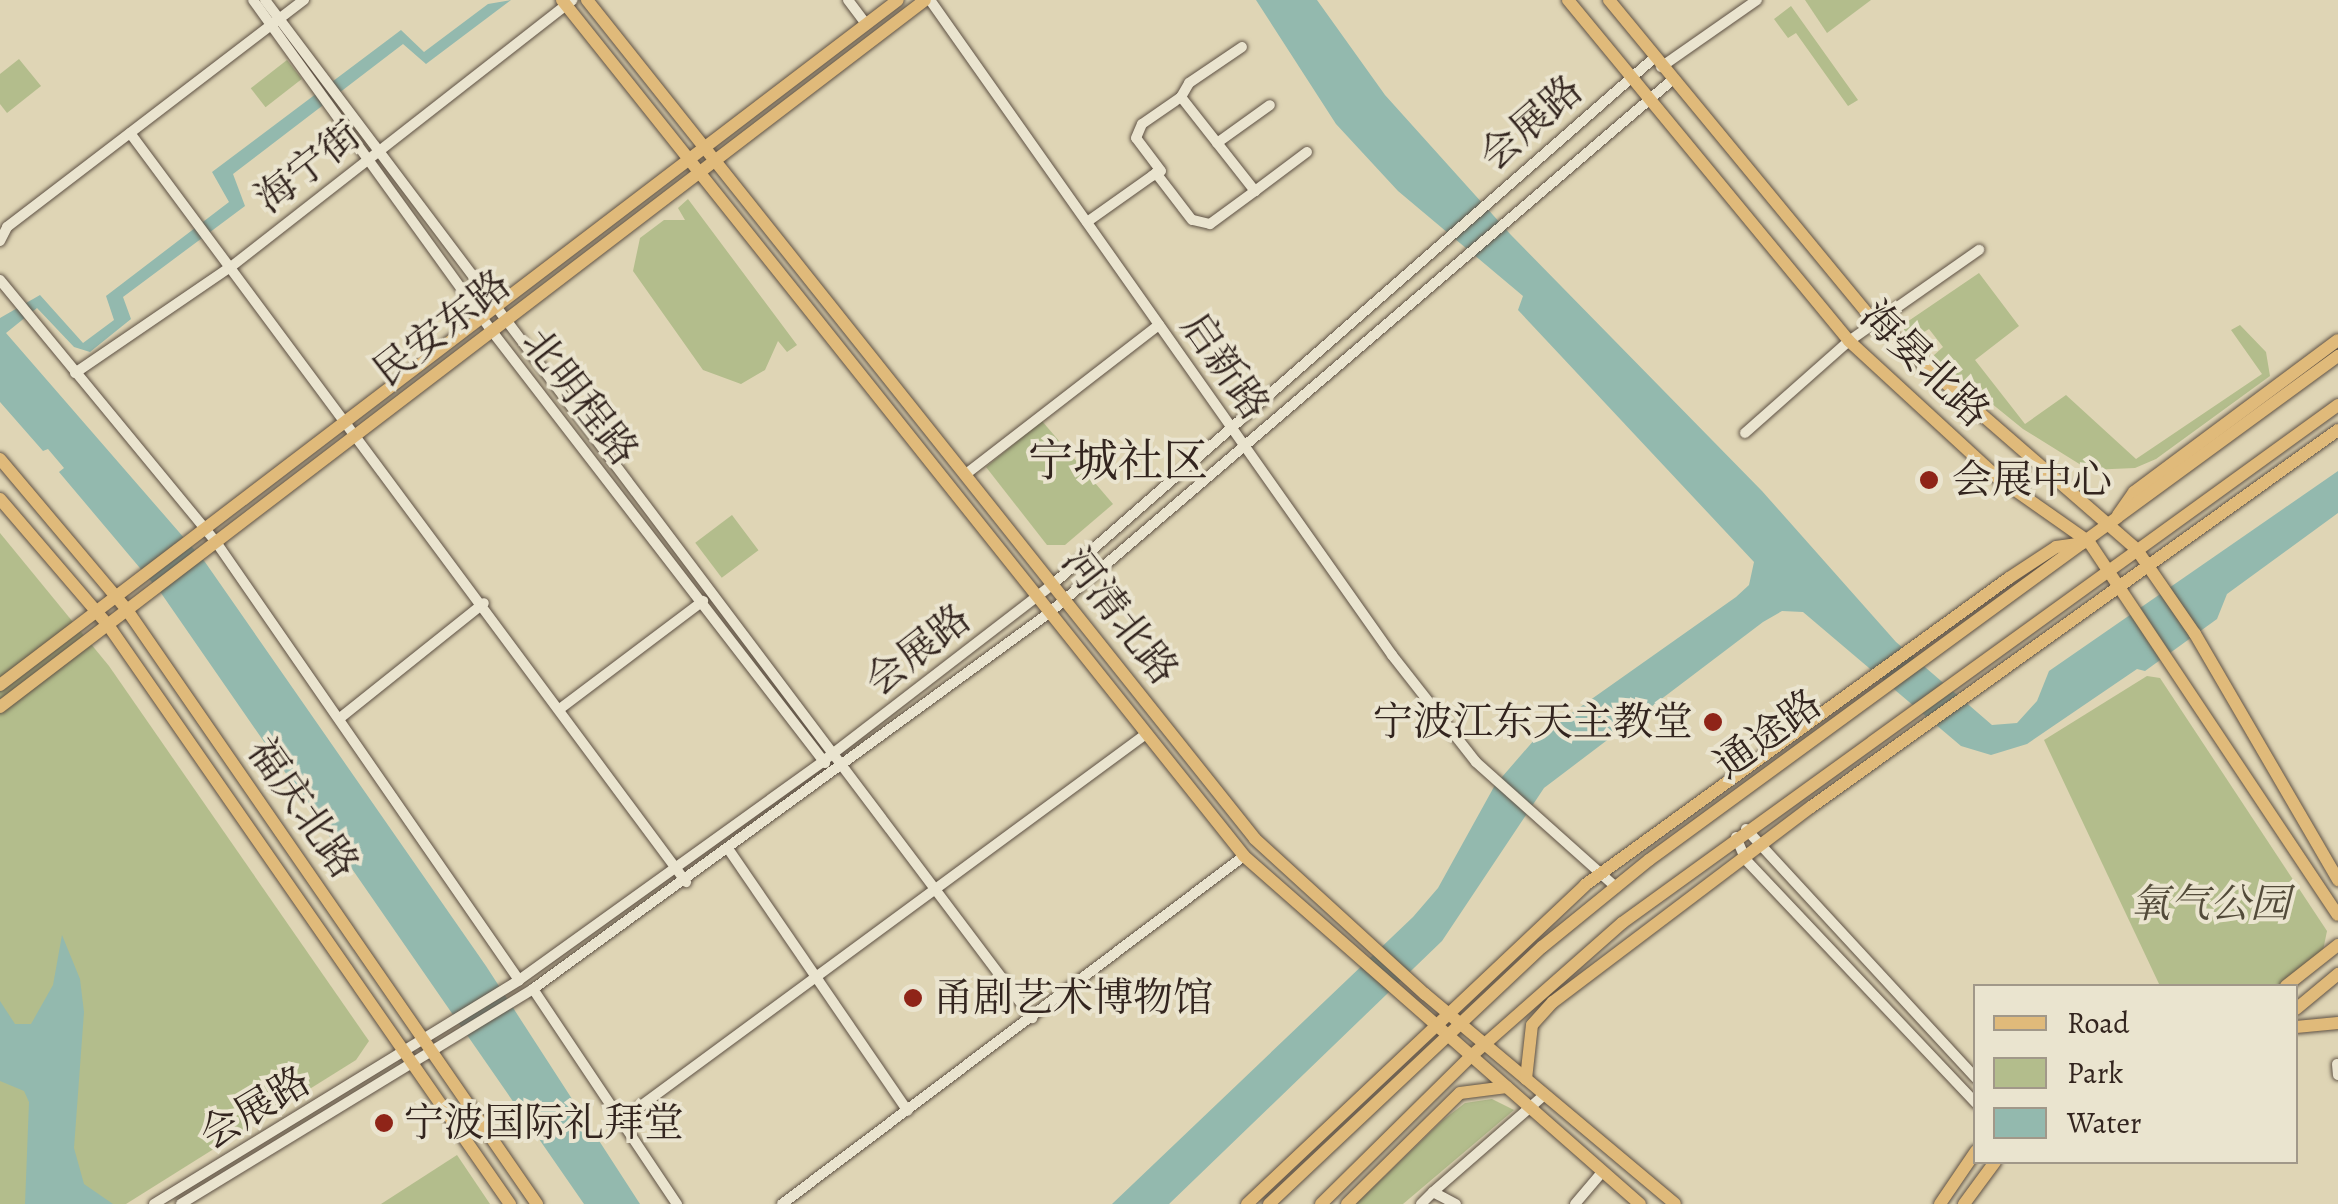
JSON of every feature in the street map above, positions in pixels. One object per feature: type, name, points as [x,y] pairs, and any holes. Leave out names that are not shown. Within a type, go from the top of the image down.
[{"type":"main road","name":"河清北路","points":[[586,0],[716,157],[1256,839],[1425,994],[1675,1204]]},
{"type":"main road","name":"民安东路","points":[[0,686],[898,0]]},
{"type":"main road","name":"民安东路","points":[[0,707],[716,157],[927,0]]},
{"type":"main road","name":"海晏北路","points":[[1568,0],[1849,341],[1998,478],[2089,542],[2132,614],[2167,655],[2338,916]]},
{"type":"main road","name":"海晏北路","points":[[1609,0],[1671,80],[1874,321],[2137,550],[2161,591],[2195,634],[2338,880]]},
{"type":"main road","name":"河清北路","points":[[567,2],[1244,856],[1470,1057]]},
{"type":"main road","points":[[2111,525],[2134,492],[2338,340]]},
{"type":"main road","name":"通途路","points":[[1269,1204],[1460,1023],[1616,887],[2338,356]]},
{"type":"main road","points":[[2108,569],[2338,405]]},
{"type":"main road","points":[[1526,1078],[1532,1025],[1553,1002],[1918,729],[2148,571],[2338,430]]},
{"type":"main road","name":"福庆北路","points":[[0,459],[127,610],[538,1204]]},
{"type":"main road","name":"福庆北路","points":[[0,499],[98,611],[510,1204]]},
{"type":"main road","points":[[1246,1204],[1447,1012],[1602,872],[2056,547],[2089,542]]},
{"type":"main road","name":"通途路","points":[[1321,1204],[1564,970],[1741,833],[2108,569]]},
{"type":"main road","points":[[2289,984],[2338,945]]},
{"type":"main road","points":[[2298,1007],[2338,974]]},
{"type":"main road","points":[[2298,1028],[2338,1023]]},
{"type":"main road","points":[[1470,1057],[1640,1204]]},
{"type":"main road","points":[[1347,1204],[1460,1092],[1508,1088]]},
{"type":"main road","points":[[1940,1204],[1973,1155]]},
{"type":"main road","points":[[1964,1204],[1994,1164]]},
{"type":"street","name":"北明程路","points":[[253,0],[375,153],[497,326],[822,762]]},
{"type":"street","name":"北明程路","points":[[265,0],[275,23]]},
{"type":"street","points":[[0,241],[7,227],[304,0]]},
{"type":"street","points":[[848,0],[866,24]]},
{"type":"street","name":"启新路","points":[[927,0],[1476,762],[1616,887]]},
{"type":"street","name":"会展路","points":[[181,1204],[409,1058],[424,1040],[519,980],[678,869],[822,762],[1053,584],[1629,78],[1757,0]]},
{"type":"street","name":"海宁街","points":[[75,374],[232,266],[567,2]]},
{"type":"street","points":[[1087,222],[1161,170],[1136,138],[1142,124],[1181,97],[1188,83],[1242,47]]},
{"type":"street","name":"会展路","points":[[154,1204],[409,1058],[432,1053],[533,989],[686,882],[1065,599],[1242,442],[1671,80]]},
{"type":"street","points":[[1181,97],[1254,191]]},
{"type":"street","points":[[1217,143],[1270,105]]},
{"type":"street","points":[[130,133],[562,708],[686,882]]},
{"type":"street","points":[[1156,174],[1192,220],[1210,224],[1307,152]]},
{"type":"street","points":[[1744,433],[1874,321],[1979,250]]},
{"type":"street","points":[[0,280],[206,528],[519,980]]},
{"type":"street","points":[[966,474],[1159,324]]},
{"type":"street","name":"北明程路","points":[[497,326],[835,752],[839,768],[937,888],[1032,1018]]},
{"type":"street","points":[[562,708],[712,594]]},
{"type":"street","points":[[340,718],[484,604]]},
{"type":"street","points":[[623,1119],[1146,734]]},
{"type":"street","points":[[822,762],[839,768]]},
{"type":"street","points":[[1741,833],[1765,842],[1973,1075]]},
{"type":"street","points":[[1741,833],[1746,860],[1973,1099]]},
{"type":"street","points":[[729,850],[908,1110]]},
{"type":"street","points":[[782,1204],[1244,856]]},
{"type":"street","points":[[533,989],[677,1204]]},
{"type":"street","points":[[2337,1064],[2338,1075]]},
{"type":"street","points":[[1421,1204],[1544,1094]]},
{"type":"street","points":[[1575,1204],[1603,1171]]},
{"type":"street","points":[[1433,1192],[1456,1204]]},
{"type":"green space","points":[[1805,0],[1871,0],[1827,33]]},
{"type":"green space","points":[[1791,6],[1858,100],[1848,106],[1796,33],[1788,38],[1774,19]]},
{"type":"green space","points":[[19,59],[41,86],[7,113],[0,104],[0,74]]},
{"type":"green space","points":[[287,60],[302,79],[266,107],[251,88]]},
{"type":"green space","points":[[688,199],[797,345],[787,352],[778,341],[765,370],[741,384],[703,370],[633,271],[640,238],[664,220],[685,220],[678,208]]},
{"type":"green space","points":[[1979,273],[2019,326],[1975,360],[2025,424],[2066,395],[2136,459],[2262,374],[2231,330],[2240,325],[2266,352],[2270,376],[2156,459],[2135,468],[2089,470],[2023,429],[1933,356],[1943,347],[1929,329],[1914,338],[1904,331],[1904,324]]},
{"type":"green space","points":[[1042,421],[1113,504],[1065,545],[1047,545],[986,467]]},
{"type":"green space","points":[[732,515],[758,550],[722,578],[695,543]]},
{"type":"green space","points":[[0,533],[109,666],[369,1041],[356,1060],[126,1204],[0,1204]]},
{"type":"green space","name":"氧气公园","points":[[2147,676],[2160,678],[2327,931],[2320,965],[2307,976],[2282,984],[2159,984],[2044,740]]},
{"type":"green space","points":[[1492,1099],[1514,1110],[1403,1204],[1356,1204],[1465,1103]]},
{"type":"green space","points":[[457,1155],[490,1204],[381,1204]]},
{"type":"water","points":[[511,0],[426,64],[403,44],[233,174],[245,206],[123,297],[131,319],[90,352],[74,347],[37,308],[6,333],[205,562],[486,966],[640,1204],[584,1204],[161,593],[59,472],[64,468],[48,449],[43,451],[0,402],[0,318],[40,295],[83,343],[114,320],[106,296],[229,202],[212,172],[401,30],[424,52],[488,4]]},
{"type":"water","points":[[1256,0],[1317,0],[1385,95],[1511,235],[1762,491],[1896,642],[1992,725],[2017,723],[2037,701],[2049,671],[2338,471],[2338,513],[2227,594],[2217,619],[2145,671],[2137,669],[2027,744],[1991,755],[1961,746],[1803,612],[1782,611],[1544,788],[1442,941],[1169,1204],[1112,1204],[1413,917],[1438,888],[1495,785],[1535,739],[1736,597],[1749,585],[1754,562],[1518,310],[1523,296],[1398,191],[1336,124]]},
{"type":"water","points":[[62,935],[80,979],[84,1012],[74,1148],[84,1184],[113,1204],[25,1204],[29,1102],[24,1091],[0,1081],[0,1001],[15,1024],[31,1024],[53,985]]},
{"type":"place","name":"会展中心","points":[[1929,480]]},
{"type":"place","name":"宁波江东天主教堂","points":[[1713,722]]},
{"type":"place","name":"甬剧艺术博物馆","points":[[913,998]]},
{"type":"place","name":"宁波国际礼拜堂","points":[[384,1123]]},
{"type":"district","name":"宁城社区","points":[[1118,462]]}]
